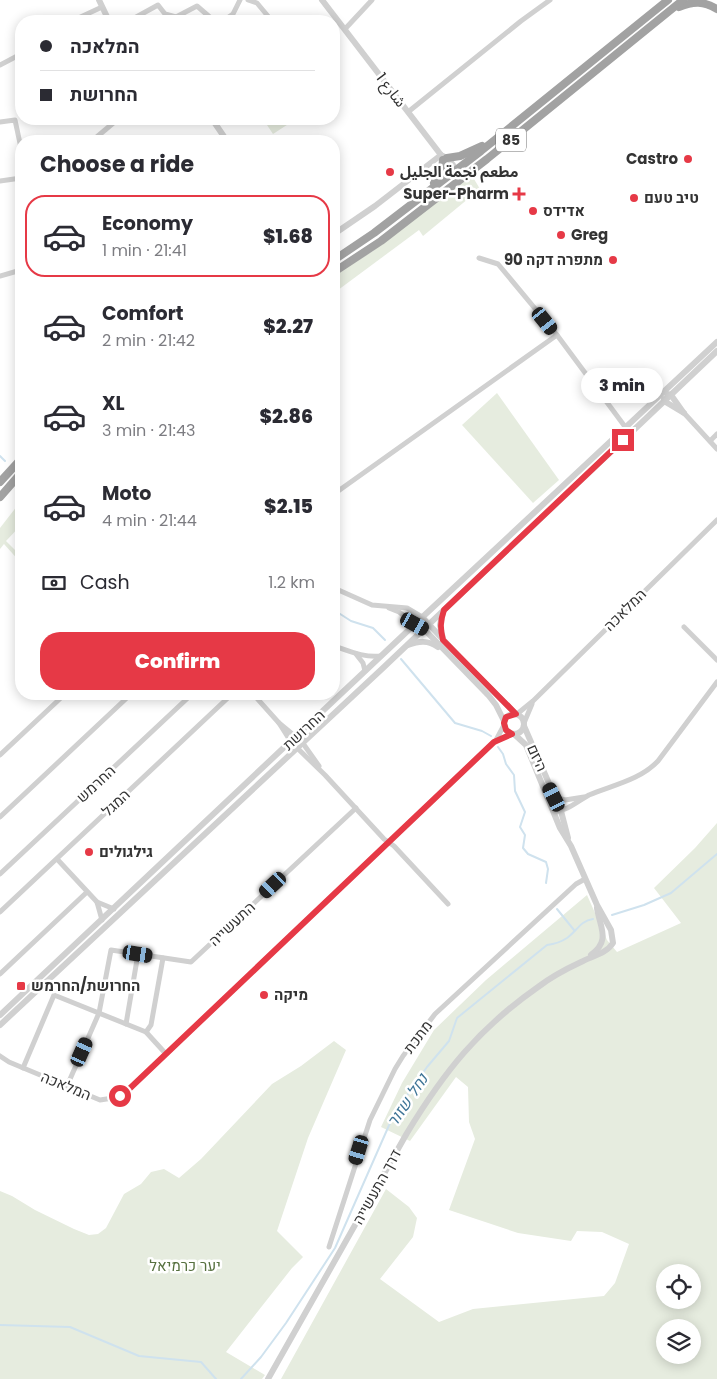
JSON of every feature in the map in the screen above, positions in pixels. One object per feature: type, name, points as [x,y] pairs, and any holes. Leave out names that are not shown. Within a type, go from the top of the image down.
[{"type":"highway","name":"85","points":[[340,256],[374,233],[495,140],[668,0]]},
{"type":"highway","name":"85","points":[[340,268],[380,241],[460,180],[684,0]]},
{"type":"highway","points":[[673,9],[696,2],[709,4],[717,9]]},
{"type":"highway","points":[[429,190],[439,176],[444,158],[467,153],[495,140]]},
{"type":"highway","points":[[0,482],[15,466]]},
{"type":"highway","points":[[0,497],[15,480]]},
{"type":"street","points":[[99,0],[106,15]]},
{"type":"street","points":[[231,15],[240,0]]},
{"type":"street","points":[[248,0],[258,4],[267,15]]},
{"type":"street","name":"شارع 1","points":[[322,0],[334,15]]},
{"type":"street","points":[[344,28],[372,0]]},
{"type":"street","points":[[408,112],[550,0]]},
{"type":"street","points":[[140,15],[158,5],[166,14],[171,15]]},
{"type":"street","points":[[178,15],[197,6],[207,15]]},
{"type":"street","points":[[85,15],[102,7]]},
{"type":"street","name":"شارع 1","points":[[340,23],[460,180]]},
{"type":"street","points":[[0,65],[15,57]]},
{"type":"street","points":[[0,122],[14,120],[15,124]]},
{"type":"street","points":[[99,135],[111,125]]},
{"type":"street","points":[[340,230],[444,158]]},
{"type":"street","points":[[0,181],[15,179]]},
{"type":"street","points":[[479,258],[498,264],[557,335],[626,428]]},
{"type":"street","points":[[0,276],[15,272]]},
{"type":"street","points":[[340,490],[557,335]]},
{"type":"street","name":"החרושת","points":[[340,695],[717,342]]},
{"type":"street","name":"החרושת","points":[[0,1025],[427,626],[717,351]]},
{"type":"street","points":[[684,413],[664,401],[664,392],[671,395],[684,413],[717,448]]},
{"type":"street","points":[[710,441],[717,434]]},
{"type":"street","name":"המלאכה","points":[[0,1056],[9,1062],[100,1100],[114,1098],[126,1092],[494,742],[509,715],[516,714],[533,701],[717,520]]},
{"type":"street","points":[[340,591],[372,605],[407,608],[422,617],[444,650]]},
{"type":"street","points":[[386,607],[399,612],[415,624],[427,626],[443,640],[496,705],[506,730],[513,734]]},
{"type":"street","points":[[443,640],[440,625],[444,610]]},
{"type":"street","points":[[684,627],[717,660]]},
{"type":"street","points":[[404,647],[423,641],[435,644],[463,666],[516,714],[522,717],[524,725]]},
{"type":"street","points":[[340,648],[356,654],[372,657],[381,656]]},
{"type":"street","points":[[356,654],[363,663],[365,671]]},
{"type":"street","points":[[558,811],[650,770],[717,682]]},
{"type":"street","points":[[0,755],[59,700]]},
{"type":"street","points":[[0,817],[125,700]]},
{"type":"street","name":"החרמש","points":[[0,874],[186,700]]},
{"type":"street","name":"המגל","points":[[0,912],[226,700]]},
{"type":"street","points":[[258,700],[279,723],[302,742],[326,775]]},
{"type":"street","name":"החרושת","points":[[0,1015],[335,700]]},
{"type":"street","name":"המלאכה","points":[[494,742],[520,732],[533,701]]},
{"type":"street","points":[[279,723],[296,748],[326,775],[448,904]]},
{"type":"street","name":"היזם","points":[[524,725],[585,879]]},
{"type":"street","name":"היזם","points":[[513,734],[526,745],[558,811]]},
{"type":"street","points":[[554,797],[564,800],[589,796]]},
{"type":"street","name":"התעשייה","points":[[99,1013],[111,950],[190,962],[356,808]]},
{"type":"street","points":[[57,859],[96,902],[102,920]]},
{"type":"street","name":"דרך התעשייה","points":[[268,1379],[407,1133],[431,1094],[461,1054],[499,1017],[539,986],[582,961],[598,949],[602,942],[603,931],[596,905],[585,879]]},
{"type":"street","name":"מתכת","points":[[329,1247],[370,1120],[403,1056],[435,1014],[576,884],[585,879]]},
{"type":"street","points":[[0,974],[87,892]]},
{"type":"street","points":[[96,902],[114,909]]},
{"type":"street","name":"דרך התעשייה","points":[[582,961],[606,951],[613,943],[611,930],[596,905]]},
{"type":"street","points":[[126,1024],[138,954]]},
{"type":"street","points":[[146,1032],[151,1025],[163,958]]},
{"type":"street","points":[[23,1068],[54,995],[146,1032],[166,1054]]},
{"type":"street","points":[[67,1086],[99,1013]]},
{"type":"street","name":"המלאכה","points":[[0,1060],[9,1062]]},
{"type":"green space","points":[[267,125],[287,125],[273,134]]},
{"type":"green space","points":[[471,174],[480,189],[423,236],[419,230],[340,289],[340,271],[373,251]]},
{"type":"green space","points":[[497,393],[559,480],[533,503],[462,425]]},
{"type":"green space","points":[[15,509],[15,531],[6,541],[15,550],[15,556],[4,544],[0,549],[0,528]]},
{"type":"green space","points":[[717,823],[717,1379],[281,1379],[386,1189],[409,1207],[417,1218],[413,1237],[380,1279],[439,1322],[473,1309],[604,1296],[615,1283],[629,1244],[602,1232],[577,1231],[571,1241],[518,1233],[449,1210],[475,1139],[469,1122],[468,1087],[456,1077],[410,1141],[381,1127],[402,1083],[434,1030],[486,980],[587,895],[607,940],[617,952],[681,923],[654,888],[695,848]]},
{"type":"green space","name":"יער כרמיאל","points":[[334,1041],[346,1050],[308,1138],[277,1231],[303,1257],[292,1268],[226,1352],[265,1375],[262,1379],[0,1379],[0,1191],[74,1229],[89,1235],[98,1234],[106,1228],[124,1194],[141,1184],[151,1172],[164,1169],[179,1178],[201,1159],[272,1084],[301,1066]]},
{"type":"waterway","points":[[0,456],[5,461]]},
{"type":"waterway","points":[[340,614],[351,621],[373,628],[385,640]]},
{"type":"waterway","points":[[401,659],[455,723],[482,731],[491,736]]},
{"type":"waterway","points":[[498,747],[514,775],[515,791],[525,812],[520,827],[525,835],[523,848],[528,854],[546,862],[548,869],[546,883]]},
{"type":"waterway","name":"נחל שזור","points":[[612,915],[644,905],[671,893],[717,854]]},
{"type":"waterway","points":[[557,909],[574,930]]},
{"type":"waterway","name":"נחל שזור","points":[[241,1379],[261,1357],[286,1323],[335,1248],[394,1114],[427,1067],[449,1041],[457,1018],[547,945],[558,943],[582,924],[593,919]]},
{"type":"waterway","points":[[0,1325],[70,1327],[139,1356],[201,1362],[216,1379]]},
{"type":"place","name":"Castro","points":[[688,159]]},
{"type":"place","name":"مطعم نجمة الجليل","points":[[390,172]]},
{"type":"place","name":"Super-Pharm","points":[[519,194]]},
{"type":"place","name":"טיב טעם","points":[[634,198]]},
{"type":"place","name":"אדידס","points":[[533,211]]},
{"type":"place","name":"Greg","points":[[561,235]]},
{"type":"place","name":"מתפרה דקה 90","points":[[613,260]]},
{"type":"place","name":"גילגולים","points":[[89,852]]},
{"type":"place","name":"החרושת/החרמש","points":[[21,986]]},
{"type":"place","name":"מיקה","points":[[264,995]]},
{"type":"route","points":[[120,1096],[494,742],[512,734],[506,730],[504,723],[506,717],[516,714],[443,640],[440,625],[441,617],[444,610],[623,440]]}]
